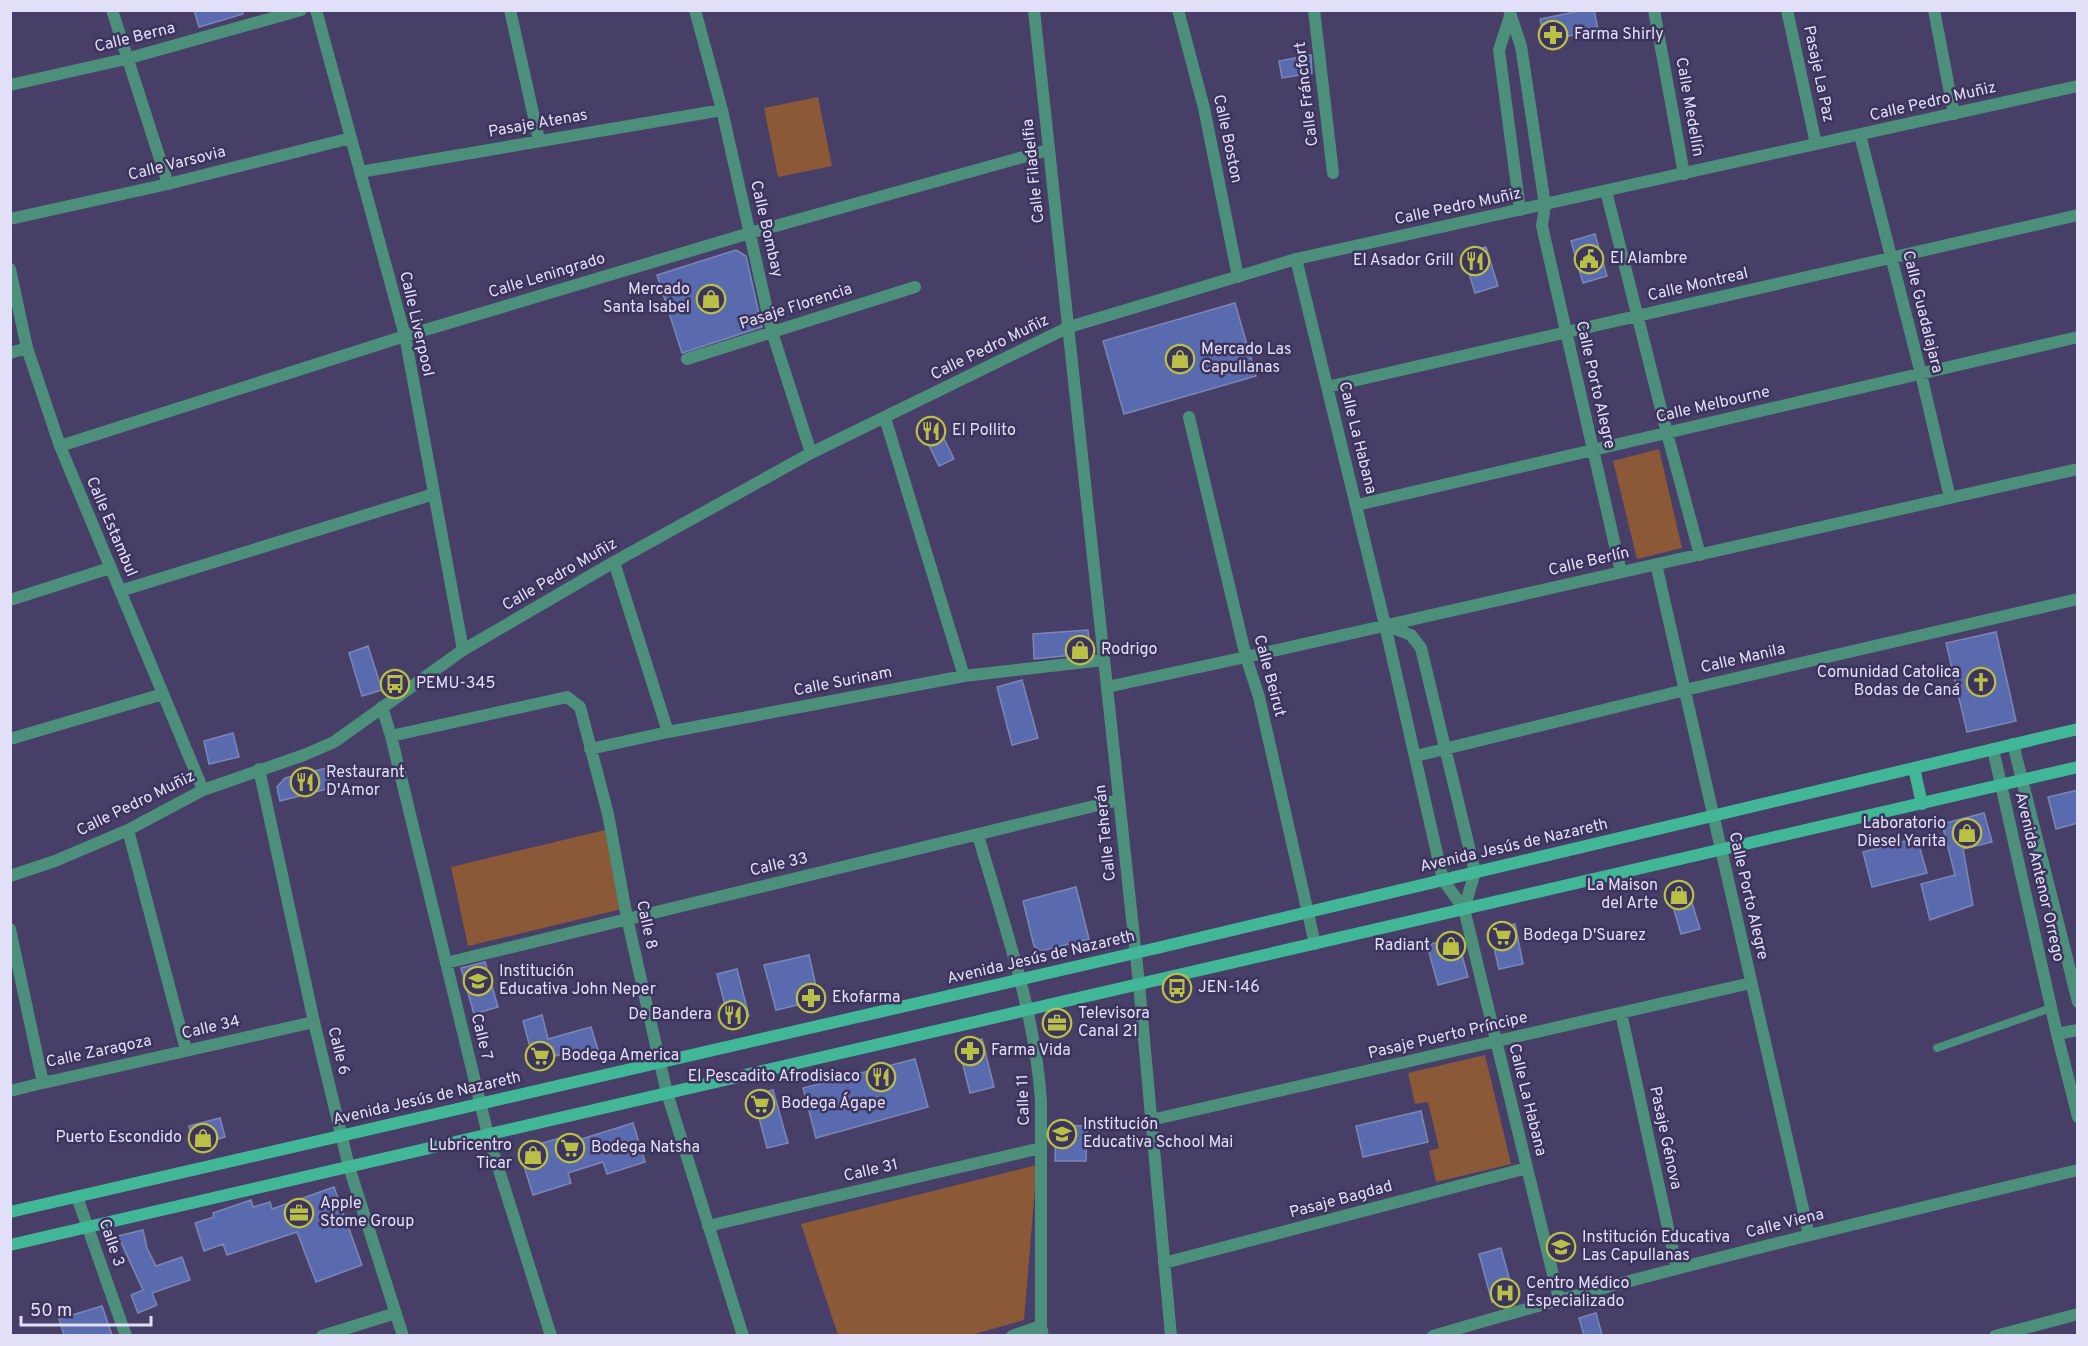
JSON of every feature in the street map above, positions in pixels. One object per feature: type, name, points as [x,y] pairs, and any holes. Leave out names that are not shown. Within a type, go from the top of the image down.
[{"type":"main road","name":"Avenida Jesús de Nazareth","points":[[10,1212],[1136,953],[2078,729]]},
{"type":"main road","points":[[10,1245],[2078,767]]},
{"type":"main road","points":[[1914,768],[1922,804]]},
{"type":"street","points":[[112,10],[168,184]]},
{"type":"street","name":"Calle Berna","points":[[10,85],[126,59],[301,10]]},
{"type":"street","name":"Calle Liverpool","points":[[316,10],[405,336],[463,650]]},
{"type":"street","points":[[510,10],[539,140]]},
{"type":"street","name":"Calle Bombay","points":[[695,10],[722,110],[771,332],[811,453]]},
{"type":"street","name":"Calle Filadelfia","points":[[1034,10],[1069,327]]},
{"type":"street","name":"Calle Boston","points":[[1178,10],[1204,108],[1238,277]]},
{"type":"street","name":"Calle Fráncfort","points":[[1314,10],[1333,173]]},
{"type":"street","name":"Calle Medellín","points":[[1654,10],[1684,174]]},
{"type":"street","name":"Pasaje La Paz","points":[[1787,10],[1816,144]]},
{"type":"street","points":[[1934,10],[1954,114]]},
{"type":"street","points":[[1509,13],[1499,50],[1520,210]]},
{"type":"street","name":"Calle Porto Alegre","points":[[1509,13],[1521,46],[1545,205],[1542,226],[1621,572]]},
{"type":"street","name":"Calle Pedro Muñiz","points":[[10,876],[55,861],[128,830],[203,790],[304,755],[334,742],[463,650],[614,562],[811,453],[1069,327],[1296,259],[2078,86]]},
{"type":"street","name":"Pasaje Atenas","points":[[360,172],[722,110]]},
{"type":"street","name":"Calle Guadalajara","points":[[1860,135],[1950,498]]},
{"type":"street","name":"Calle Varsovia","points":[[10,219],[168,184],[351,138]]},
{"type":"street","name":"Calle Leningrado","points":[[60,446],[405,336],[750,233],[1048,150]]},
{"type":"street","points":[[1606,191],[1700,555]]},
{"type":"street","name":"Calle Montreal","points":[[1327,387],[1567,334],[2078,215]]},
{"type":"street","name":"Calle La Habana","points":[[1296,259],[1386,625],[1443,880],[1464,909],[1559,1299]]},
{"type":"street","name":"Calle Estambul","points":[[10,269],[27,348],[60,446],[203,790]]},
{"type":"street","name":"Pasaje Florencia","points":[[687,359],[915,287]]},
{"type":"street","name":"Calle Teherán","points":[[1069,327],[1136,953],[1171,1335]]},
{"type":"street","name":"Calle Melbourne","points":[[1357,505],[2078,337]]},
{"type":"street","points":[[10,353],[27,348]]},
{"type":"street","name":"Calle Beirut","points":[[1189,417],[1246,657],[1259,697],[1315,944]]},
{"type":"street","points":[[885,418],[964,676]]},
{"type":"street","name":"Calle Berlín","points":[[1107,687],[2078,469]]},
{"type":"street","points":[[120,591],[434,494]]},
{"type":"street","points":[[614,562],[668,732]]},
{"type":"street","name":"Calle Porto Alegre","points":[[1656,564],[1809,1235]]},
{"type":"street","points":[[10,600],[110,568]]},
{"type":"street","name":"Calle Manila","points":[[1416,756],[1684,690],[2078,599]]},
{"type":"street","points":[[1386,625],[1411,635],[1420,648],[1475,872],[1464,909]]},
{"type":"street","name":"Calle Surinam","points":[[590,749],[964,676],[1104,660]]},
{"type":"street","points":[[10,739],[163,694]]},
{"type":"street","name":"Calle 8","points":[[391,736],[567,697],[580,707],[608,814],[627,918],[667,1093],[743,1335]]},
{"type":"street","name":"Calle 7","points":[[382,707],[488,1135],[551,1335]]},
{"type":"street","name":"Avenida Antenor Orrego","points":[[2013,744],[2078,1002]]},
{"type":"street","name":"Avenida Antenor Orrego","points":[[1993,749],[2078,1117]]},
{"type":"street","name":"Calle 6","points":[[259,769],[314,1022],[349,1167],[403,1335]]},
{"type":"street","name":"Calle 33","points":[[446,963],[1119,800]]},
{"type":"street","points":[[128,830],[186,1050]]},
{"type":"street","name":"Calle 11","points":[[978,835],[1020,980],[1039,1064],[1042,1331]]},
{"type":"street","name":"Calle Zaragoza","points":[[10,928],[43,1083],[314,1022]]},
{"type":"street","name":"Pasaje Puerto Príncipe","points":[[1151,1120],[1751,983]]},
{"type":"street","name":"Pasaje Génova","points":[[1621,1013],[1677,1269]]},
{"type":"street","name":"Calle 34","points":[[10,1091],[314,1022]]},
{"type":"street","points":[[2057,1034],[2078,1030]]},
{"type":"street","name":"Calle 31","points":[[708,1226],[1041,1148]]},
{"type":"street","name":"Pasaje Bagdad","points":[[1164,1263],[1527,1168]]},
{"type":"street","name":"Calle Viena","points":[[1433,1335],[1559,1299],[1809,1235],[2078,1170]]},
{"type":"street","name":"Calle 3","points":[[77,1197],[126,1335]]},
{"type":"street","points":[[322,1335],[396,1313]]},
{"type":"street","points":[[1995,1335],[2078,1314]]},
{"type":"street","points":[[1012,1335],[1042,1331]]},
{"type":"lane","points":[[1937,1048],[2051,1008]]},
{"type":"shaded area","points":[[818,97],[832,166],[778,177],[764,108]]},
{"type":"shaded area","points":[[1659,449],[1682,548],[1637,559],[1613,461]]},
{"type":"shaded area","points":[[605,830],[626,908],[468,946],[451,867]]},
{"type":"shaded area","points":[[1485,1055],[1511,1164],[1436,1182],[1429,1151],[1439,1148],[1428,1102],[1415,1104],[1408,1073]]},
{"type":"shaded area","points":[[1037,1165],[1024,1320],[971,1335],[838,1335],[801,1224]]},
{"type":"building","points":[[194,10],[242,10],[243,14],[199,27]]},
{"type":"building","points":[[1594,10],[1598,30],[1545,41],[1540,19]]},
{"type":"building","points":[[1311,55],[1312,73],[1282,78],[1279,61]]},
{"type":"building","name":"El Alambre","points":[[1595,234],[1607,276],[1583,283],[1571,241]]},
{"type":"building","points":[[1486,247],[1498,286],[1475,293],[1463,254]]},
{"type":"building","name":"Mercado Santa Isabel","points":[[736,250],[746,256],[762,327],[682,353],[657,275]]},
{"type":"building","name":"Mercado Las Capullanas","points":[[1235,303],[1256,376],[1124,414],[1103,341]]},
{"type":"building","points":[[934,418],[954,459],[939,466],[919,425]]},
{"type":"building","points":[[1088,630],[1090,649],[1084,654],[1034,659],[1033,634]]},
{"type":"building","name":"Comunidad Catolica Bodas de Caná","points":[[1996,632],[2016,721],[1967,732],[1946,643]]},
{"type":"building","points":[[368,646],[382,690],[362,696],[349,653]]},
{"type":"building","points":[[1022,680],[1038,738],[1012,745],[997,687]]},
{"type":"building","points":[[233,733],[239,757],[209,764],[204,741]]},
{"type":"building","name":"Restaurant D'Amor","points":[[327,768],[331,788],[280,801],[277,787],[285,778]]},
{"type":"building","points":[[2078,790],[2078,823],[2056,829],[2048,797]]},
{"type":"building","points":[[1984,813],[1992,842],[1963,849],[1973,905],[1930,920],[1921,884],[1955,875],[1942,824]]},
{"type":"building","points":[[1917,838],[1927,873],[1872,887],[1863,852]]},
{"type":"building","points":[[1686,883],[1700,929],[1681,934],[1668,889]]},
{"type":"building","points":[[1076,887],[1089,939],[1041,951],[1034,946],[1023,901]]},
{"type":"building","points":[[1515,924],[1523,964],[1499,969],[1490,930]]},
{"type":"building","points":[[1457,937],[1468,977],[1438,985],[1427,945]]},
{"type":"building","points":[[809,955],[819,1000],[776,1010],[764,965]]},
{"type":"building","name":"Institución Educativa John Neper","points":[[485,962],[498,1007],[474,1014],[461,968]]},
{"type":"building","points":[[737,969],[749,1016],[729,1021],[717,974]]},
{"type":"building","points":[[542,1015],[548,1039],[591,1027],[598,1050],[574,1056],[573,1051],[534,1062],[523,1021]]},
{"type":"building","points":[[982,1039],[994,1087],[970,1093],[958,1045]]},
{"type":"building","points":[[915,1059],[928,1107],[816,1138],[803,1088]]},
{"type":"building","points":[[773,1090],[788,1143],[767,1148],[753,1095]]},
{"type":"building","points":[[1421,1111],[1428,1142],[1363,1157],[1356,1126]]},
{"type":"building","points":[[220,1118],[225,1137],[194,1146],[189,1126]]},
{"type":"building","points":[[633,1123],[645,1162],[607,1174],[603,1162],[568,1173],[571,1183],[533,1195],[519,1150],[570,1135],[572,1142]]},
{"type":"building","points":[[1056,1125],[1087,1126],[1086,1161],[1055,1161]]},
{"type":"building","points":[[334,1187],[362,1265],[316,1282],[297,1232],[227,1255],[223,1244],[204,1251],[195,1223],[214,1217],[213,1213],[251,1200],[253,1207],[270,1202],[272,1209]]},
{"type":"building","points":[[143,1230],[147,1248],[156,1266],[182,1257],[190,1280],[152,1293],[157,1305],[138,1313],[131,1295],[143,1290],[118,1236]]},
{"type":"building","points":[[1501,1248],[1514,1296],[1492,1302],[1479,1254]]},
{"type":"building","points":[[102,1306],[112,1335],[64,1335],[59,1319]]},
{"type":"building","points":[[1596,1313],[1602,1335],[1584,1335],[1579,1318]]},
{"type":"place","name":"Farma Shirly","points":[[1553,35]]},
{"type":"place","name":"El Alambre","points":[[1589,259]]},
{"type":"place","name":"El Asador Grill","points":[[1475,261]]},
{"type":"place","name":"Mercado Santa Isabel","points":[[711,299]]},
{"type":"place","name":"Mercado Las Capullanas","points":[[1180,359]]},
{"type":"place","name":"El Pollito","points":[[931,431]]},
{"type":"place","name":"Rodrigo","points":[[1080,650]]},
{"type":"place","name":"Comunidad Catolica Bodas de Caná","points":[[1981,682]]},
{"type":"place","name":"PEMU-345","points":[[395,684]]},
{"type":"place","name":"Restaurant D'Amor","points":[[305,782]]},
{"type":"place","name":"Laboratorio Diesel Yarita","points":[[1967,833]]},
{"type":"place","name":"La Maison del Arte","points":[[1679,895]]},
{"type":"place","name":"Bodega D'Suarez","points":[[1502,936]]},
{"type":"place","name":"Radiant","points":[[1451,946]]},
{"type":"place","name":"Institución Educativa John Neper","points":[[478,981]]},
{"type":"place","name":"JEN-146","points":[[1177,988]]},
{"type":"place","name":"Ekofarma","points":[[811,998]]},
{"type":"place","name":"De Bandera","points":[[733,1015]]},
{"type":"place","name":"Televisora Canal 21","points":[[1057,1023]]},
{"type":"place","name":"Farma Vida","points":[[970,1051]]},
{"type":"place","name":"Bodega America","points":[[540,1056]]},
{"type":"place","name":"El Pescadito Afrodisiaco","points":[[881,1077]]},
{"type":"place","name":"Bodega Ágape","points":[[760,1104]]},
{"type":"place","name":"Institución Educativa School Mai","points":[[1062,1134]]},
{"type":"place","name":"Puerto Escondido","points":[[203,1138]]},
{"type":"place","name":"Bodega Natsha","points":[[570,1148]]},
{"type":"place","name":"Lubricentro Ticar","points":[[533,1155]]},
{"type":"place","name":"Apple Stome Group","points":[[299,1213]]},
{"type":"place","name":"Institución Educativa Las Capullanas","points":[[1561,1247]]},
{"type":"place","name":"Centro Médico Especializado","points":[[1505,1293]]}]
